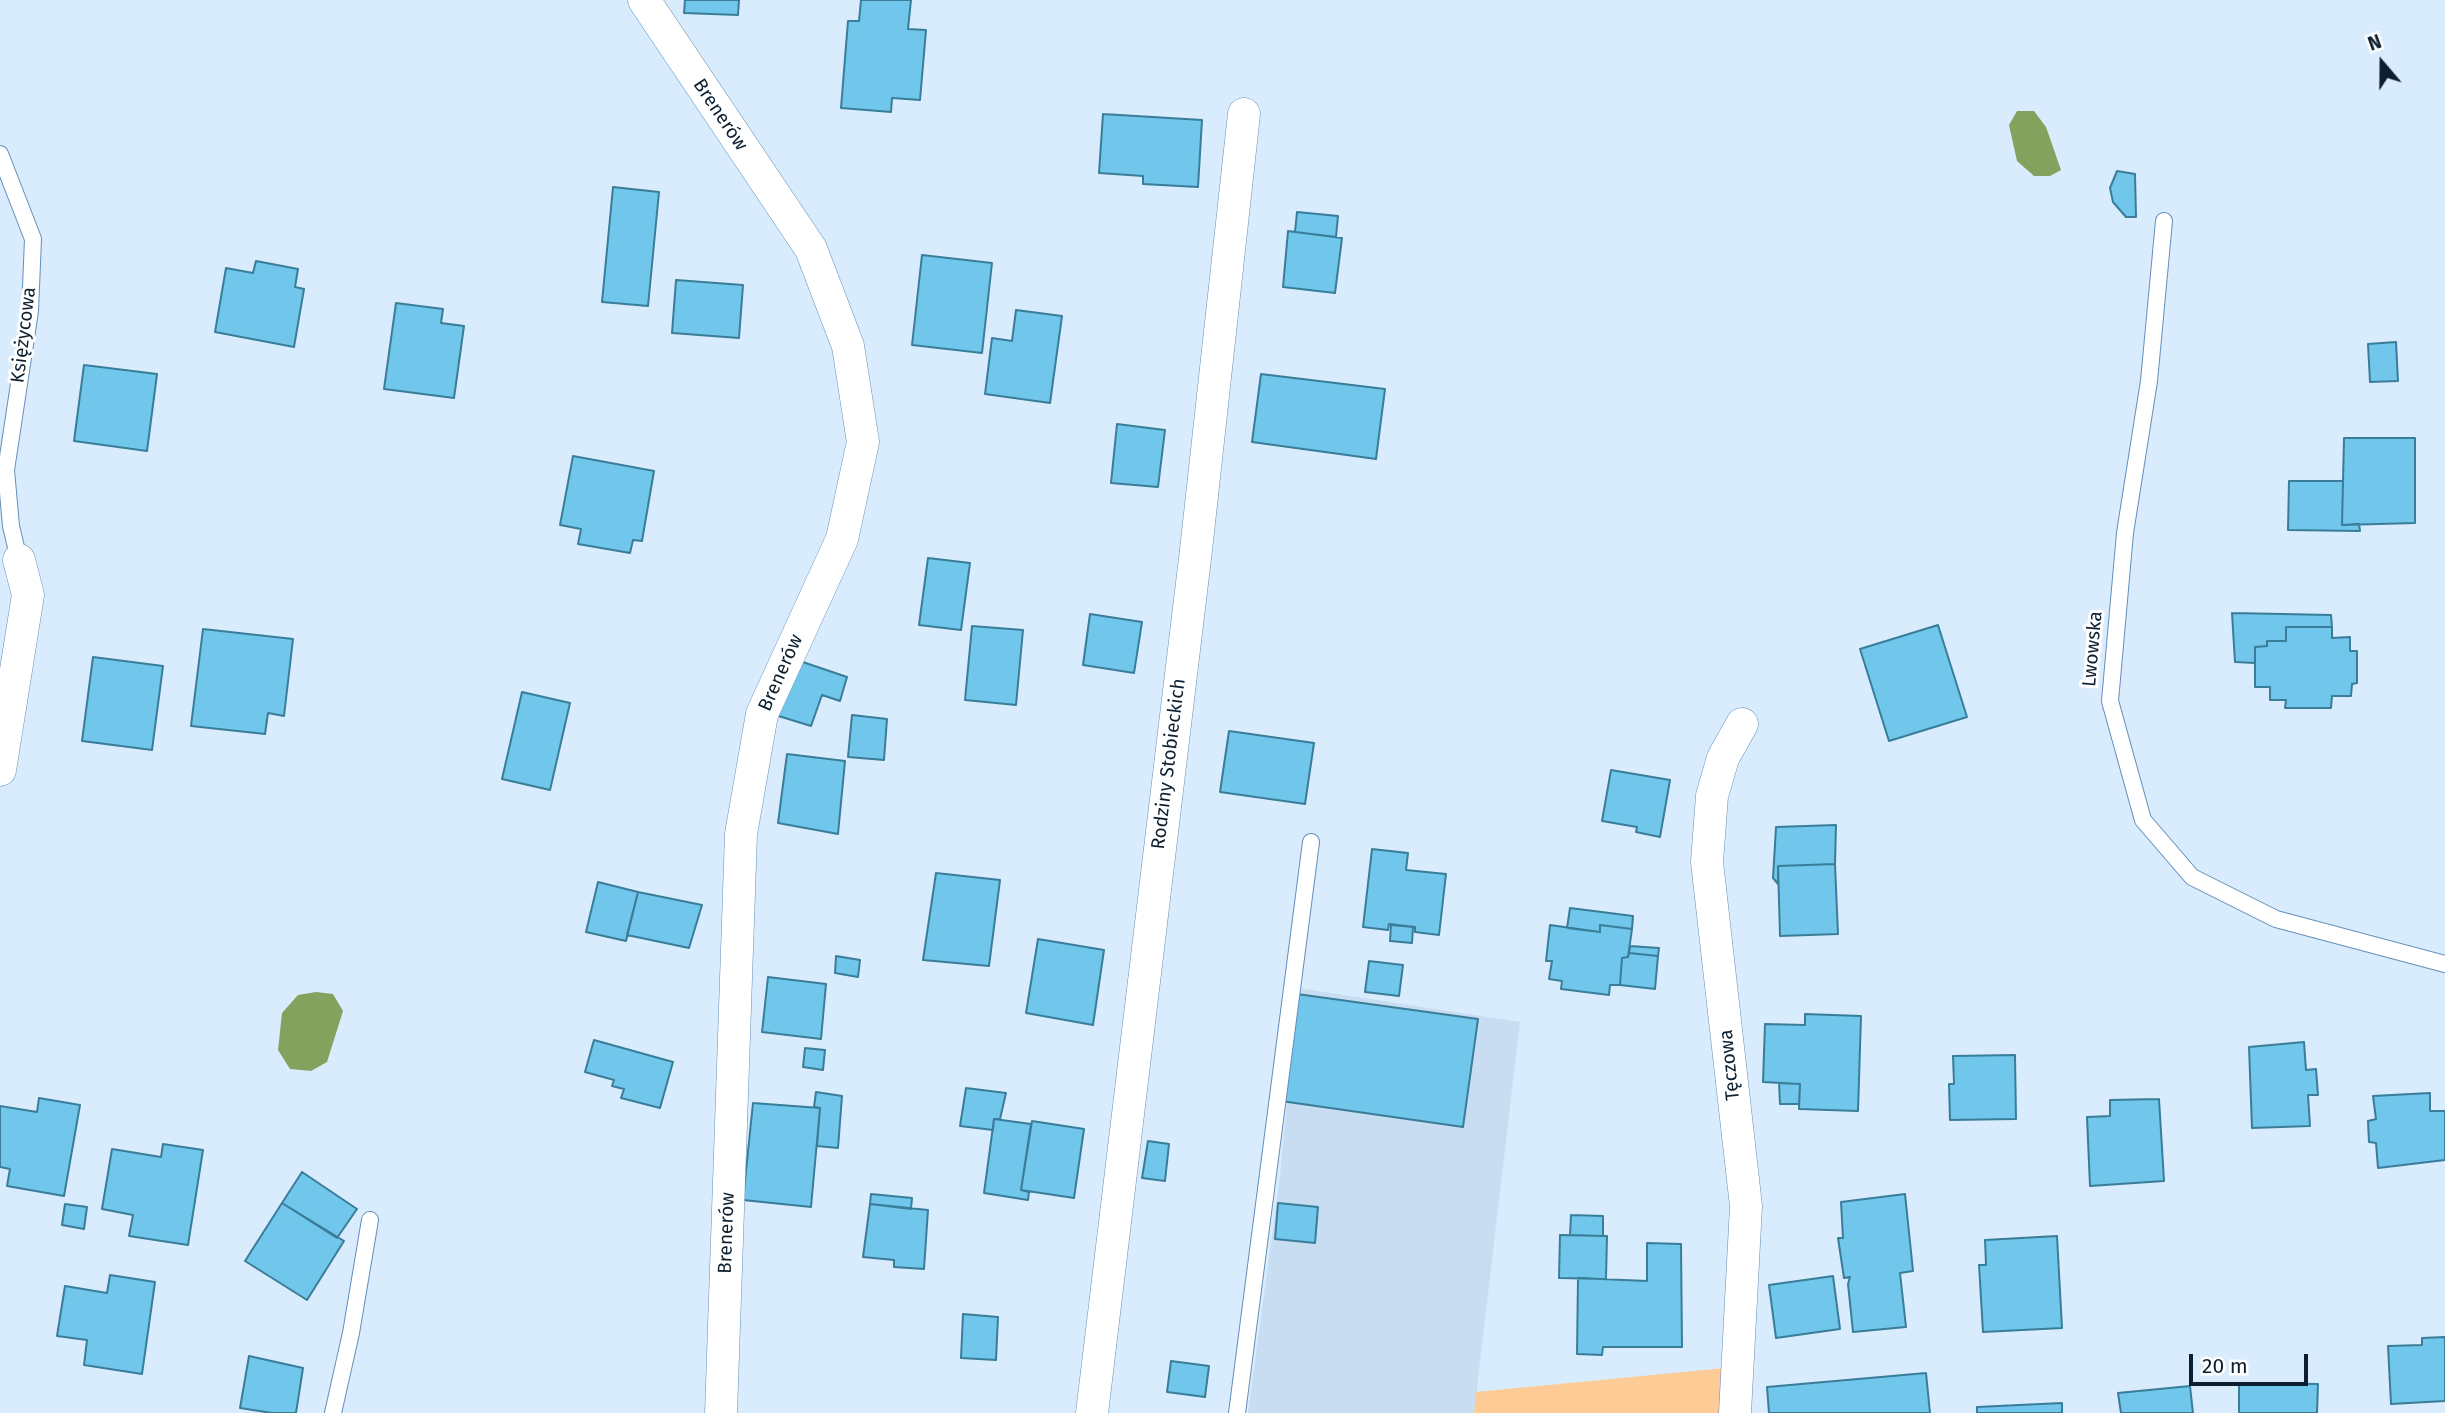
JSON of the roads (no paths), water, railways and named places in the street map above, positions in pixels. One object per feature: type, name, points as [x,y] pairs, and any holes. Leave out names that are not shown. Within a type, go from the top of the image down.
[{"type":"street","name":"Brenerów","points":[[643,0],[811,249],[848,346],[863,442],[842,540],[762,714],[741,834],[721,1413]]},
{"type":"street","name":"Rodziny Stobieckich","points":[[1092,1413],[1196,550],[1244,114]]},
{"type":"street","name":"Księżycowa","points":[[0,770],[27,594],[19,560]]},
{"type":"street","name":"Tęczowa","points":[[1735,1413],[1746,1206],[1707,862],[1712,796],[1723,758],[1742,724]]},
{"type":"lane","name":"Księżycowa","points":[[0,154],[33,239],[30,311],[6,470],[11,526],[19,560]]},
{"type":"lane","name":"Lwowska","points":[[2164,221],[2149,381],[2125,533],[2110,701],[2143,820],[2192,877],[2276,919],[2445,964]]},
{"type":"lane","points":[[1237,1413],[1311,842]]},
{"type":"lane","points":[[333,1413],[351,1333],[370,1220]]}]
